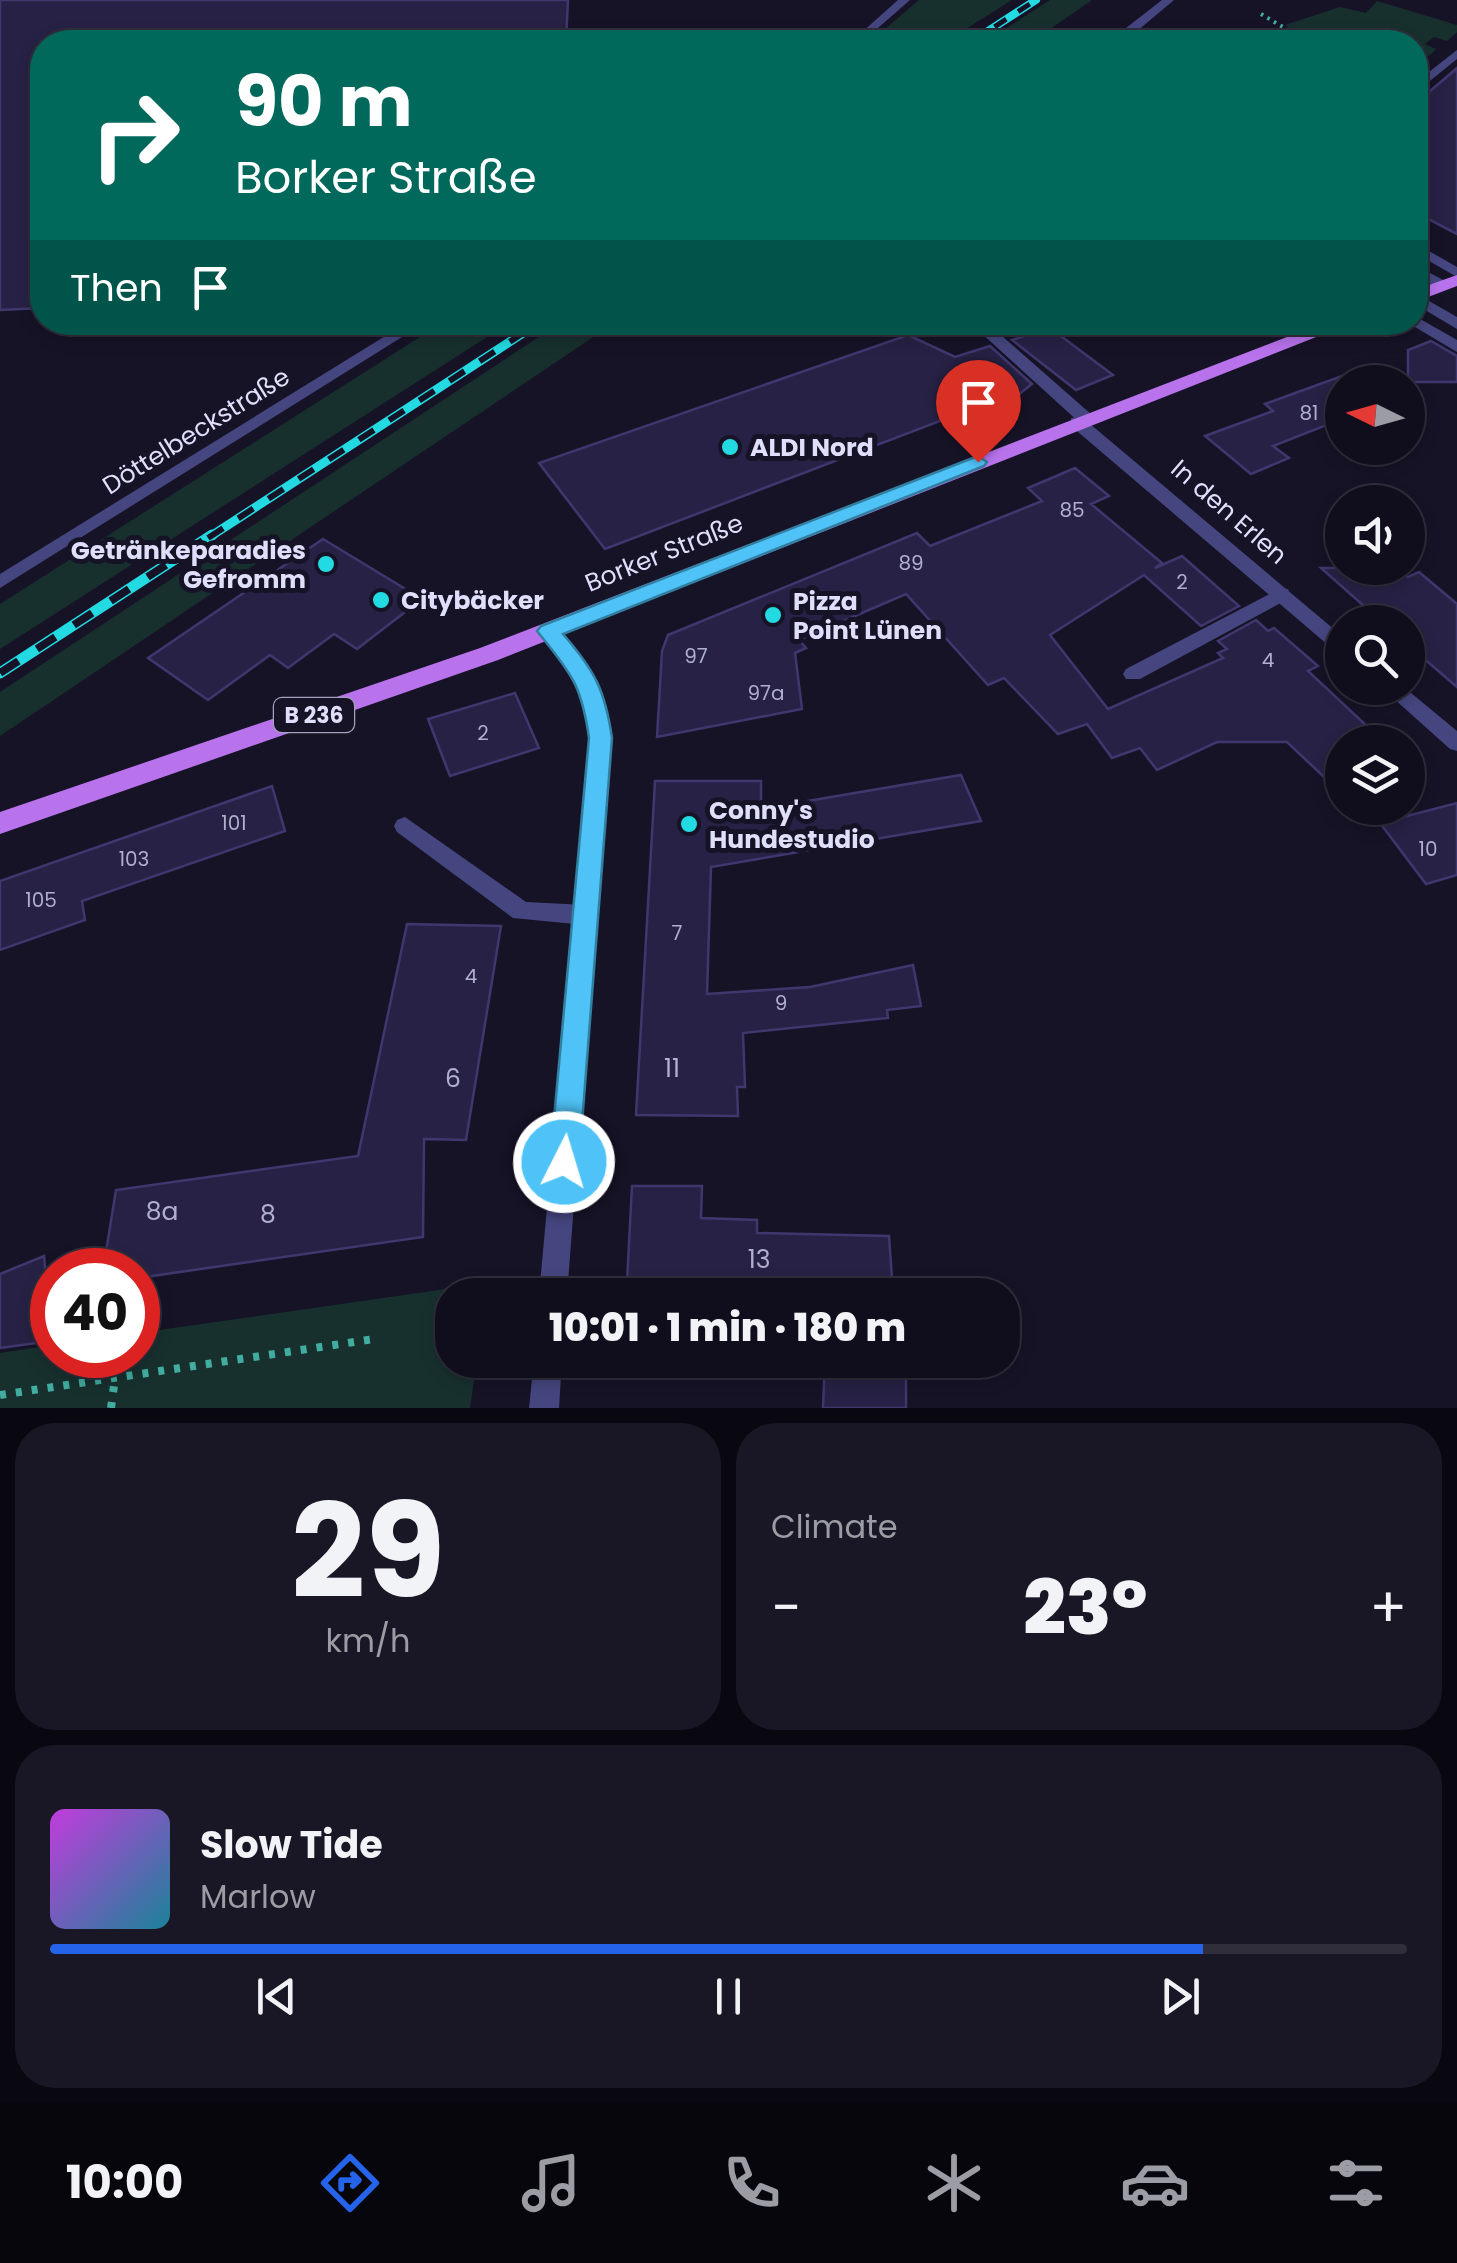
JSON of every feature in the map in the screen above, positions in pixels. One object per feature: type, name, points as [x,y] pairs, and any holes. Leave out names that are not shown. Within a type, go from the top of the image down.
[{"type":"main road","points":[[1428,290],[1452,279]]},
{"type":"main road","name":"Borker Straße","points":[[0,822],[548,631],[1082,420],[1310,335]]},
{"type":"street","points":[[870,30],[905,0]]},
{"type":"street","points":[[1130,30],[1168,0]]},
{"type":"street","points":[[1428,78],[1457,53]]},
{"type":"street","points":[[1428,259],[1452,279]]},
{"type":"street","points":[[1428,305],[1457,324]]},
{"type":"street","points":[[1428,329],[1457,347]]},
{"type":"street","name":"Döttelbeckstraße","points":[[0,582],[398,335]]},
{"type":"street","name":"In den Erlen","points":[[990,335],[1325,632]]},
{"type":"street","points":[[1133,674],[1281,594]]},
{"type":"street","points":[[548,631],[574,662],[594,696],[600,738],[554,1278]]},
{"type":"street","points":[[1412,705],[1457,743]]},
{"type":"street","points":[[405,826],[521,910],[585,915]]},
{"type":"street","points":[[544,1408],[546,1378]]},
{"type":"path","points":[[1261,14],[1288,30]]},
{"type":"path","points":[[160,1371],[374,1339]]},
{"type":"path","points":[[0,1396],[115,1378],[111,1408]]},
{"type":"green space","points":[[919,0],[1012,0],[964,30],[884,30]]},
{"type":"green space","points":[[1050,0],[1092,0],[1049,30],[1004,30]]},
{"type":"green space","points":[[1377,1],[1457,25],[1457,32],[1447,41],[1434,37],[1428,42],[1428,30],[1294,30],[1285,25],[1340,7],[1366,13]]},
{"type":"green space","points":[[423,335],[490,335],[0,649],[0,604]]},
{"type":"green space","points":[[542,335],[596,335],[0,736],[0,692]]},
{"type":"green space","points":[[435,1291],[435,1378],[474,1378],[470,1408],[0,1408],[0,1353],[30,1348],[30,1378],[160,1378],[160,1330]]},
{"type":"building","points":[[0,0],[568,0],[567,30],[30,30],[30,309],[0,310]]},
{"type":"building","points":[[1457,68],[1457,234],[1428,219],[1428,93]]},
{"type":"building","name":"ALDI Nord","points":[[908,335],[955,357],[990,346],[1032,384],[989,418],[971,409],[605,549],[539,463]]},
{"type":"building","points":[[1028,335],[1059,335],[1113,375],[1076,390],[1012,340]]},
{"type":"building","points":[[1431,341],[1457,356],[1457,382],[1425,382],[1425,365],[1408,365],[1408,350]]},
{"type":"building","points":[[1325,382],[1325,426],[1273,446],[1289,458],[1251,474],[1205,436],[1273,411],[1265,404]]},
{"type":"building","points":[[1075,468],[1109,496],[1091,504],[1162,563],[1155,568],[1182,556],[1239,606],[1201,626],[1144,575],[1050,635],[1108,709],[1223,658],[1218,653],[1227,649],[1218,641],[1256,620],[1268,631],[1274,628],[1318,666],[1308,671],[1325,687],[1325,705],[1344,705],[1366,725],[1325,725],[1325,778],[1287,742],[1217,742],[1157,770],[1140,748],[1112,758],[1087,724],[1058,734],[1004,678],[988,685],[906,594],[799,640],[806,648],[795,653],[802,709],[657,737],[662,651],[668,635],[917,533],[930,546],[1042,501],[1028,488]]},
{"type":"building","points":[[323,539],[422,599],[357,649],[334,634],[288,668],[270,655],[208,700],[148,658]]},
{"type":"building","points":[[1425,577],[1457,604],[1457,687],[1425,660],[1425,605],[1363,605],[1340,585],[1425,585]]},
{"type":"building","points":[[515,693],[539,748],[450,776],[428,719]]},
{"type":"building","points":[[961,775],[981,821],[711,867],[707,994],[810,987],[913,965],[921,1006],[887,1010],[888,1018],[743,1033],[745,1087],[737,1087],[738,1116],[636,1115],[655,781],[761,781],[761,809]]},
{"type":"building","points":[[272,786],[285,831],[82,901],[85,920],[0,950],[0,881]]},
{"type":"building","points":[[1457,803],[1457,875],[1426,884],[1382,825],[1425,825],[1425,811]]},
{"type":"building","points":[[407,924],[501,926],[466,1140],[424,1139],[423,1237],[160,1275],[160,1248],[107,1248],[116,1190],[358,1156]]},
{"type":"building","points":[[632,1186],[702,1186],[701,1218],[757,1220],[757,1233],[889,1236],[892,1278],[627,1278]]},
{"type":"building","points":[[30,1262],[30,1344],[0,1348],[0,1274]]},
{"type":"building","points":[[824,1378],[906,1378],[906,1408],[823,1408]]},
{"type":"railway","points":[[990,30],[1036,0]]},
{"type":"railway","points":[[208,538],[520,335]]},
{"type":"railway","points":[[0,673],[212,535]]},
{"type":"place","name":"ALDI Nord","points":[[730,447]]},
{"type":"place","name":"Getränkeparadies Gefromm","points":[[326,564]]},
{"type":"place","name":"Citybäcker","points":[[381,600]]},
{"type":"place","name":"Pizza Point Lünen","points":[[773,615]]},
{"type":"place","name":"Conny's Hundestudio","points":[[689,824]]},
{"type":"route","points":[[564,1162],[600,738],[594,696],[574,662],[548,631],[978,462]]}]
